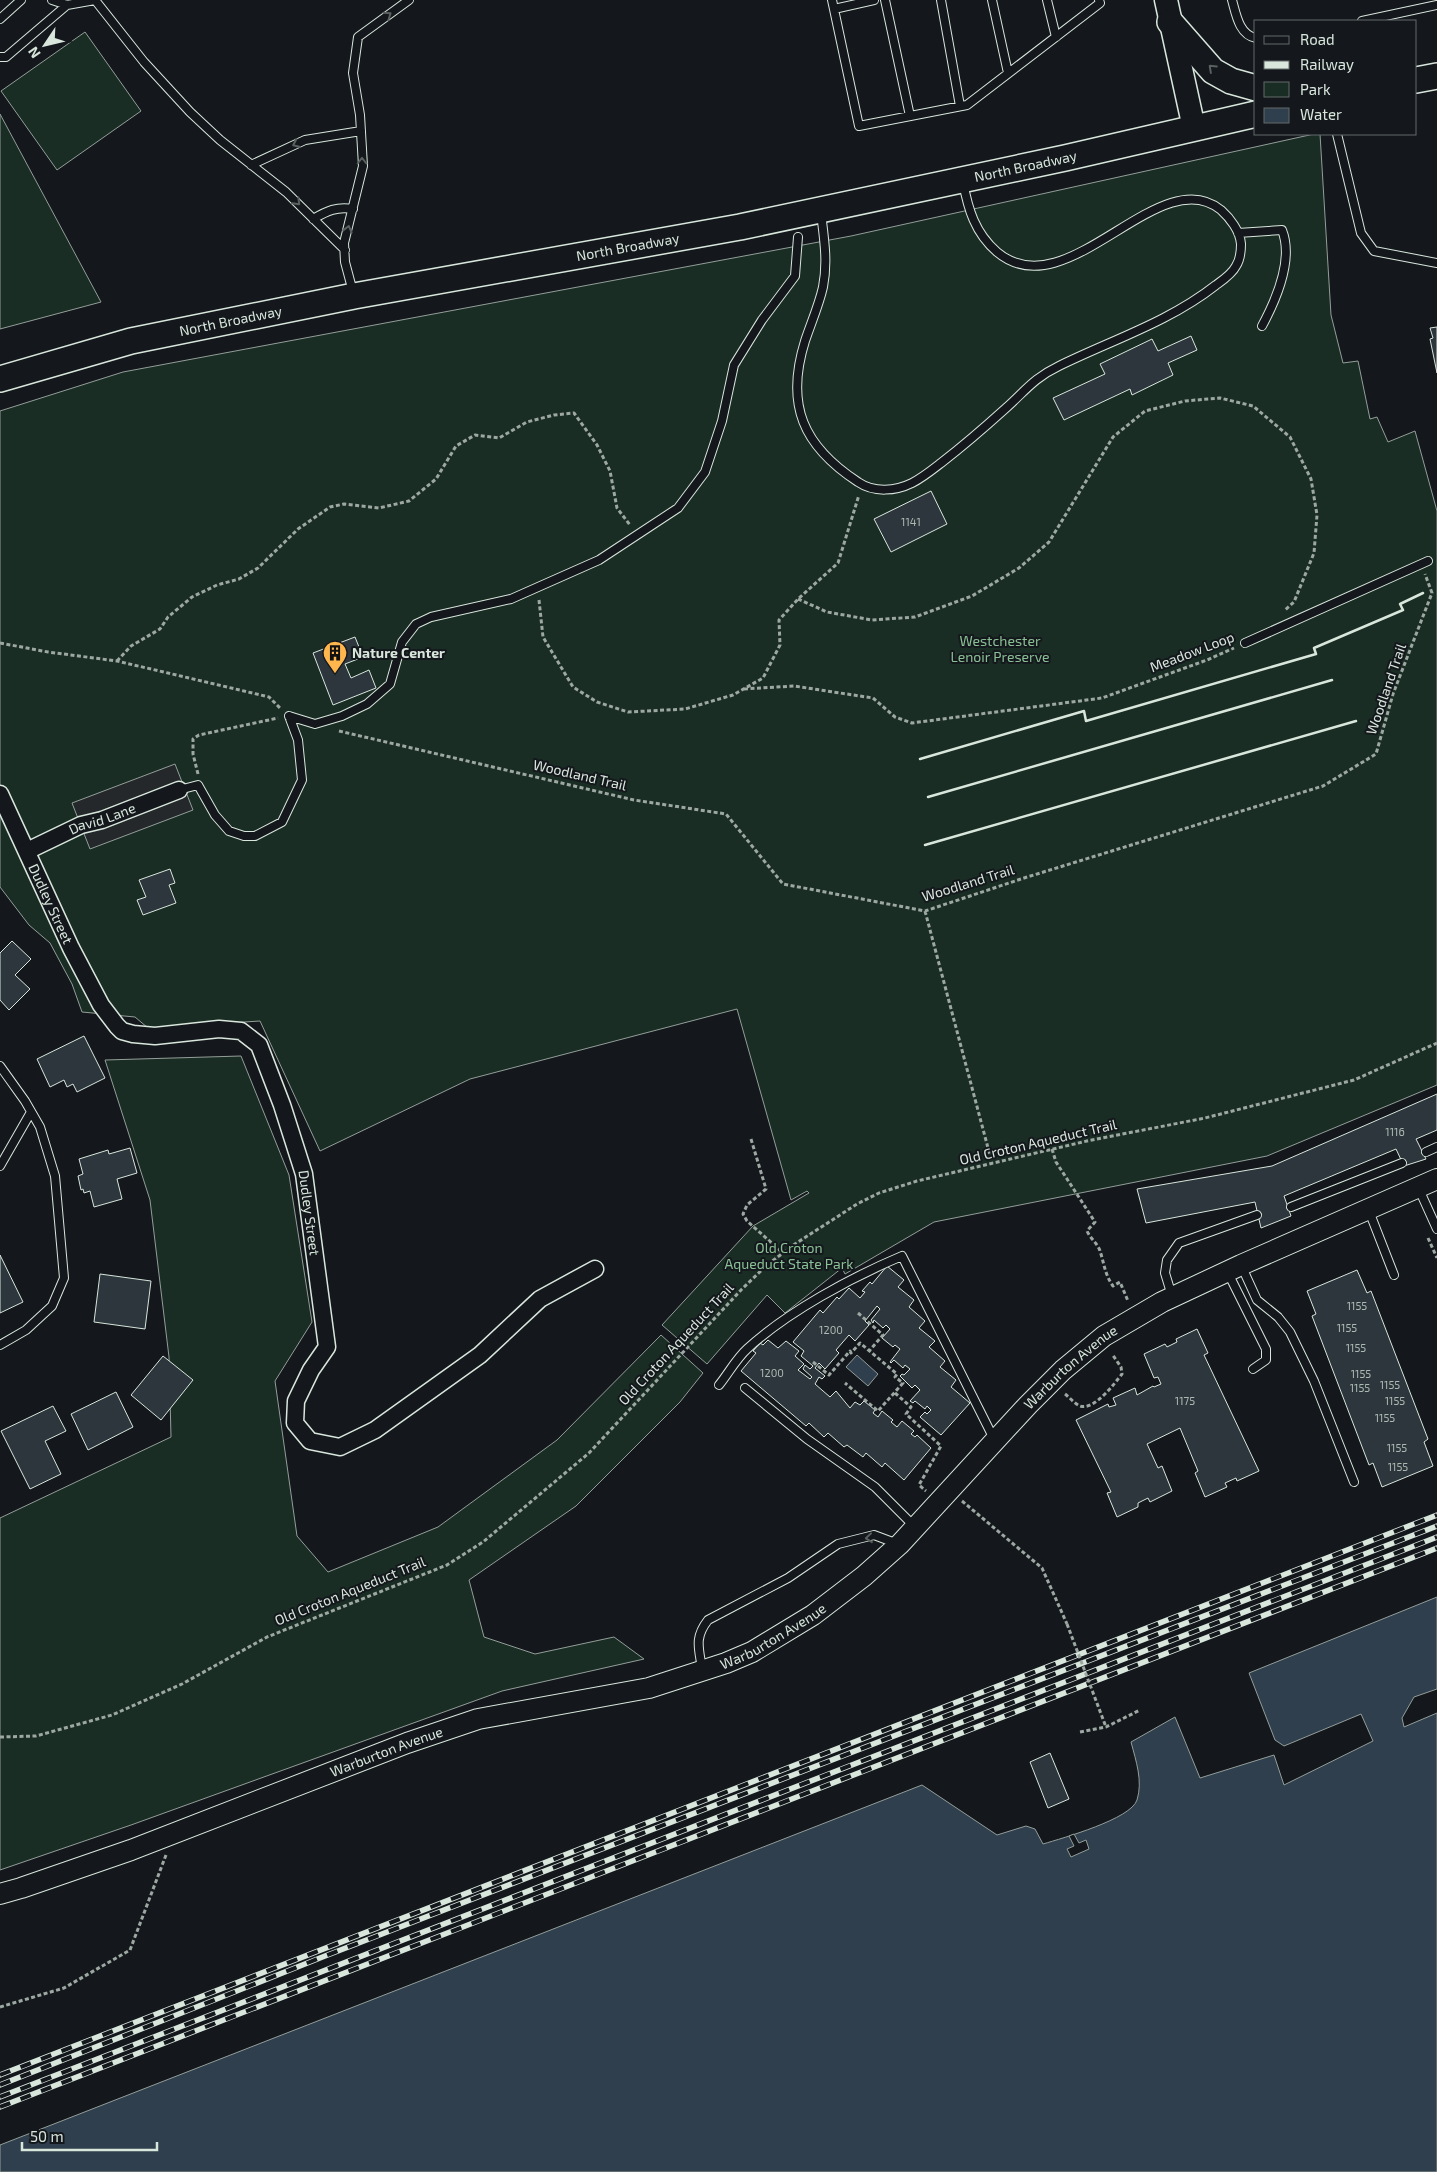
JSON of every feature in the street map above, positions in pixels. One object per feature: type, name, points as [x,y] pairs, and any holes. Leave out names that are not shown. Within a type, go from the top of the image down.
[{"type":"main road","points":[[1168,11],[1214,71],[1231,81],[1254,87]]},
{"type":"main road","points":[[1168,11],[1194,128]]},
{"type":"main road","points":[[1417,80],[1437,76]]},
{"type":"main road","name":"North Broadway","points":[[0,379],[131,341],[354,296],[558,261],[820,210],[1254,114]]},
{"type":"street","name":"David Lane","points":[[27,851],[80,826],[102,820],[179,790]]},
{"type":"street","name":"Dudley Street","points":[[0,794],[71,948],[101,1005],[122,1031],[155,1036],[219,1030],[241,1031],[259,1045],[282,1105],[304,1174],[327,1347],[311,1370],[296,1401],[295,1423],[310,1441],[340,1447],[375,1430],[480,1355],[540,1299],[595,1269]]},
{"type":"street","name":"Warburton Avenue","points":[[0,1894],[174,1833],[407,1743],[478,1719],[649,1688],[752,1652],[813,1615],[864,1576],[900,1544],[1063,1370],[1104,1336],[1172,1298],[1234,1268],[1437,1179]]},
{"type":"lane","points":[[0,19],[21,0]]},
{"type":"lane","points":[[52,0],[67,5],[95,0],[144,62],[190,112],[220,140],[286,192],[345,250]]},
{"type":"lane","points":[[354,296],[345,262],[345,250],[363,166],[361,131],[353,73],[358,37],[409,0]]},
{"type":"lane","points":[[832,0],[859,126],[966,105],[1100,3],[1099,0]]},
{"type":"lane","points":[[834,9],[874,0]]},
{"type":"lane","points":[[885,0],[910,116]]},
{"type":"lane","points":[[941,0],[960,106]]},
{"type":"lane","points":[[992,0],[1008,73]]},
{"type":"lane","points":[[1047,0],[1056,37]]},
{"type":"lane","points":[[1232,0],[1237,22],[1250,37],[1254,38]]},
{"type":"lane","points":[[0,57],[6,57],[67,5]]},
{"type":"lane","points":[[1367,20],[1437,5]]},
{"type":"lane","points":[[252,165],[305,140],[361,131]]},
{"type":"lane","points":[[1337,135],[1362,232],[1374,251],[1437,263]]},
{"type":"lane","points":[[820,210],[826,252],[825,271],[818,306],[800,361],[798,402],[802,420],[819,450],[862,485],[880,490],[897,489],[915,482],[966,444],[1020,395],[1032,381],[1060,365],[1125,337],[1194,302],[1228,276],[1236,267],[1241,246],[1238,233],[1228,217],[1217,207],[1202,201],[1183,200],[1154,210],[1077,254],[1034,266],[1021,265],[1012,262],[998,253],[979,231],[968,208],[962,180]]},
{"type":"lane","points":[[314,219],[331,209],[342,207],[353,209]]},
{"type":"lane","points":[[1238,233],[1282,230],[1284,235],[1286,256],[1280,286],[1262,326]]},
{"type":"lane","points":[[288,716],[315,724],[342,716],[367,704],[390,684],[402,642],[416,624],[431,617],[511,599],[600,560],[678,508],[705,472],[722,421],[734,365],[762,320],[795,276],[798,237]]},
{"type":"lane","points":[[1245,643],[1425,563]]},
{"type":"lane","points":[[179,790],[198,785],[215,815],[229,830],[244,836],[255,836],[282,822],[302,780],[298,740],[288,716]]},
{"type":"lane","points":[[0,1066],[40,1127],[55,1176],[64,1278],[52,1306],[26,1330],[0,1345]]},
{"type":"lane","points":[[0,1166],[31,1112]]},
{"type":"lane","points":[[1426,1152],[1437,1147]]},
{"type":"lane","points":[[1291,1207],[1315,1199],[1402,1162]]},
{"type":"lane","points":[[1418,1187],[1437,1229]]},
{"type":"lane","points":[[1368,1209],[1394,1275]]},
{"type":"lane","points":[[1172,1298],[1165,1273],[1167,1260],[1179,1243],[1257,1215]]},
{"type":"lane","points":[[719,1385],[746,1350],[783,1320],[865,1272],[902,1256],[995,1441]]},
{"type":"lane","points":[[1234,1268],[1266,1350],[1266,1360],[1253,1368]]},
{"type":"lane","points":[[1234,1268],[1257,1300],[1278,1316],[1290,1332],[1314,1380],[1354,1482]]},
{"type":"lane","points":[[745,1388],[806,1439],[875,1487],[916,1528]]},
{"type":"lane","points":[[702,1671],[697,1638],[700,1630],[708,1620],[788,1578],[838,1544],[874,1536],[900,1544]]},
{"type":"path","points":[[798,599],[827,612],[872,620],[915,617],[972,596],[1019,568],[1049,542],[1113,437],[1145,411],[1185,402],[1220,398],[1253,406],[1290,436],[1311,479],[1317,515],[1314,553],[1294,602],[1280,614]]},
{"type":"path","points":[[117,661],[131,646],[160,629],[168,617],[192,597],[217,585],[239,579],[258,568],[298,529],[330,507],[344,504],[379,508],[409,501],[436,479],[456,446],[475,435],[499,438],[526,422],[554,415],[574,413],[592,438],[610,471],[617,508],[637,535]]},
{"type":"path","points":[[538,586],[543,636],[573,687],[597,702],[628,712],[685,709],[733,695],[763,678],[780,645],[779,620],[798,599],[838,564],[862,485]]},
{"type":"path","name":"Woodland Trail","points":[[336,730],[634,800],[726,814],[783,884],[926,911],[1024,878],[1323,786],[1376,754],[1393,694],[1432,593],[1425,563]]},
{"type":"path","points":[[0,643],[48,652],[117,661],[269,697],[288,716]]},
{"type":"path","name":"Meadow Loop","points":[[744,689],[794,686],[872,698],[895,717],[912,723],[1102,698],[1207,660],[1245,643]]},
{"type":"path","points":[[198,785],[198,769],[193,754],[193,739],[199,734],[288,716]]},
{"type":"path","points":[[926,911],[992,1163]]},
{"type":"path","name":"Old Croton Aqueduct Trail","points":[[0,1737],[36,1736],[112,1715],[182,1684],[267,1636],[447,1564],[483,1542],[589,1453],[742,1289],[783,1253],[826,1222],[879,1192],[1052,1149],[1205,1118],[1354,1080],[1437,1043]]},
{"type":"path","points":[[751,1140],[766,1189],[746,1205],[743,1214],[747,1221],[783,1253]]},
{"type":"path","points":[[1052,1149],[1056,1162],[1095,1222],[1087,1231],[1092,1241],[1099,1248],[1105,1271],[1112,1286],[1120,1282],[1135,1318]]},
{"type":"path","points":[[858,1313],[883,1335],[870,1350]]},
{"type":"path","points":[[813,1362],[829,1375],[850,1351],[852,1353],[860,1342],[897,1374],[895,1376],[903,1383],[878,1411],[845,1384]]},
{"type":"path","points":[[1065,1394],[1080,1406],[1089,1406],[1111,1390],[1122,1374],[1121,1367],[1111,1353]]},
{"type":"path","points":[[895,1393],[911,1407],[906,1414],[941,1446],[919,1485],[928,1493]]},
{"type":"path","points":[[950,1491],[1042,1568],[1067,1624],[1106,1727]]},
{"type":"path","points":[[1080,1732],[1106,1727],[1140,1710]]},
{"type":"path","points":[[0,2007],[64,1988],[130,1950],[151,1892],[159,1878],[174,1833]]},
{"type":"green space","points":[[85,32],[141,111],[57,170],[1,91]]},
{"type":"green space","points":[[0,114],[101,302],[0,329]]},
{"type":"green space","name":"Westchester Lenoir Preserve","points":[[1309,135],[1320,135],[1331,315],[1343,363],[1358,361],[1370,419],[1377,417],[1388,442],[1415,431],[1437,511],[1437,1085],[1267,1156],[934,1222],[845,1274],[842,1268],[785,1313],[767,1295],[707,1364],[662,1325],[753,1226],[809,1193],[807,1191],[791,1200],[737,1009],[470,1079],[320,1151],[260,1021],[148,1028],[135,1017],[82,1012],[72,984],[50,943],[29,925],[0,887],[0,411],[123,372],[851,236]]},
{"type":"green space","points":[[241,1056],[289,1175],[312,1322],[275,1381],[297,1536],[328,1572],[438,1527],[557,1440],[661,1335],[703,1373],[680,1402],[576,1506],[469,1580],[484,1637],[535,1654],[614,1637],[644,1659],[502,1691],[131,1825],[0,1870],[0,1518],[171,1437],[169,1357],[150,1200],[105,1060]]},
{"type":"shaded area","points":[[175,764],[193,810],[90,849],[72,803]]},
{"type":"water","points":[[857,1355],[878,1374],[868,1386],[846,1367]]},
{"type":"water","points":[[1437,1597],[1437,1689],[1414,1697],[1402,1718],[1404,1727],[1437,1713],[1437,2172],[0,2172],[0,2145],[922,1785],[997,1835],[1026,1826],[1035,1829],[1043,1844],[1110,1821],[1132,1807],[1137,1800],[1139,1786],[1138,1771],[1131,1742],[1175,1717],[1200,1778],[1274,1755],[1284,1785],[1373,1741],[1361,1714],[1284,1746],[1275,1740],[1249,1673]]},
{"type":"pier","points":[[1074,1834],[1079,1843],[1086,1840],[1089,1849],[1071,1857],[1067,1849],[1074,1846],[1069,1836]]},
{"type":"building","points":[[1437,327],[1437,373],[1430,339],[1433,338],[1430,328]]},
{"type":"building","points":[[1191,336],[1197,350],[1168,363],[1173,375],[1132,395],[1130,389],[1064,420],[1053,398],[1105,374],[1100,364],[1152,339],[1158,351]]},
{"type":"building","points":[[931,491],[947,524],[891,552],[874,519]]},
{"type":"building","name":"Nature Center","points":[[355,637],[363,657],[345,664],[351,678],[369,670],[376,688],[333,705],[313,653]]},
{"type":"building","points":[[170,869],[175,883],[169,885],[176,903],[143,915],[137,900],[146,897],[139,880]]},
{"type":"building","points":[[12,941],[31,959],[15,975],[30,989],[9,1010],[0,1000],[0,953]]},
{"type":"building","points":[[84,1036],[105,1078],[77,1092],[73,1084],[67,1087],[64,1080],[50,1087],[37,1059]]},
{"type":"building","points":[[1437,1094],[1437,1130],[1416,1139],[1426,1159],[1404,1166],[1396,1149],[1284,1196],[1291,1216],[1261,1228],[1255,1202],[1146,1223],[1137,1189],[1272,1166]]},
{"type":"building","points":[[130,1148],[137,1173],[117,1179],[122,1199],[94,1207],[90,1191],[84,1193],[83,1189],[81,1190],[78,1176],[83,1174],[79,1159],[108,1150],[109,1154]]},
{"type":"building","points":[[0,1255],[23,1302],[0,1313]]},
{"type":"building","points":[[887,1266],[904,1280],[898,1287],[914,1300],[909,1307],[925,1321],[919,1328],[935,1341],[929,1347],[945,1361],[940,1367],[956,1380],[951,1387],[970,1403],[941,1435],[920,1417],[925,1412],[927,1414],[931,1410],[927,1406],[925,1409],[915,1401],[913,1403],[910,1401],[920,1390],[915,1385],[912,1388],[900,1376],[910,1369],[905,1365],[903,1368],[894,1360],[890,1362],[900,1349],[895,1345],[893,1347],[882,1338],[890,1329],[886,1325],[883,1328],[874,1320],[873,1323],[871,1320],[880,1309],[877,1306],[865,1321],[869,1325],[855,1341],[849,1335],[836,1350],[839,1353],[825,1369],[819,1363],[815,1368],[825,1376],[822,1379],[819,1377],[815,1384],[830,1397],[836,1391],[850,1408],[855,1402],[860,1405],[864,1401],[875,1410],[873,1413],[878,1417],[882,1411],[893,1420],[891,1422],[897,1427],[902,1421],[914,1431],[911,1434],[915,1437],[917,1435],[931,1448],[904,1480],[885,1463],[882,1467],[866,1453],[863,1457],[847,1445],[844,1447],[828,1433],[824,1437],[809,1423],[806,1426],[741,1371],[756,1353],[753,1351],[760,1343],[763,1345],[768,1340],[778,1348],[786,1341],[799,1351],[795,1356],[804,1364],[798,1370],[810,1379],[812,1377],[803,1369],[805,1365],[810,1369],[813,1366],[801,1356],[804,1351],[793,1342],[820,1310],[823,1313],[837,1297],[839,1299],[849,1288],[860,1298],[865,1292],[862,1291],[870,1282],[872,1284]]},
{"type":"building","points":[[1357,1270],[1367,1293],[1371,1291],[1428,1439],[1424,1442],[1433,1466],[1382,1487],[1373,1463],[1369,1465],[1312,1316],[1316,1314],[1307,1291]]},
{"type":"building","points":[[100,1274],[151,1281],[145,1329],[94,1322]]},
{"type":"building","points":[[1197,1329],[1208,1353],[1204,1355],[1259,1471],[1237,1481],[1236,1478],[1225,1483],[1227,1487],[1205,1497],[1195,1473],[1198,1471],[1180,1428],[1147,1444],[1158,1468],[1162,1466],[1172,1491],[1150,1502],[1148,1498],[1138,1503],[1138,1507],[1117,1517],[1107,1493],[1111,1492],[1076,1420],[1108,1404],[1109,1407],[1116,1405],[1113,1398],[1135,1388],[1137,1395],[1153,1386],[1161,1384],[1158,1377],[1154,1378],[1144,1354],[1165,1344],[1167,1347],[1177,1342],[1176,1339]]},
{"type":"building","points":[[163,1356],[193,1380],[161,1420],[131,1395]]},
{"type":"building","points":[[116,1392],[133,1427],[88,1450],[71,1414]]},
{"type":"building","points":[[53,1406],[66,1431],[45,1441],[61,1474],[30,1489],[1,1431]]},
{"type":"building","points":[[1050,1753],[1069,1799],[1048,1808],[1030,1762]]},
{"type":"railway","points":[[0,2075],[1437,1515]]},
{"type":"railway","points":[[0,2085],[325,1956],[1437,1526]]},
{"type":"railway","points":[[0,2097],[1437,1537]]},
{"type":"railway","points":[[0,2107],[1437,1548]]},
{"type":"wall","points":[[920,759],[1084,711],[1086,721],[1316,654],[1314,648],[1403,610],[1400,604],[1423,593]]},
{"type":"wall","points":[[928,797],[1332,680]]},
{"type":"wall","points":[[925,845],[1356,721]]},
{"type":"place","name":"Nature Center","points":[[335,674]]},
{"type":"park label","name":"Old Croton Aqueduct State Park","points":[[789,1256]]}]
